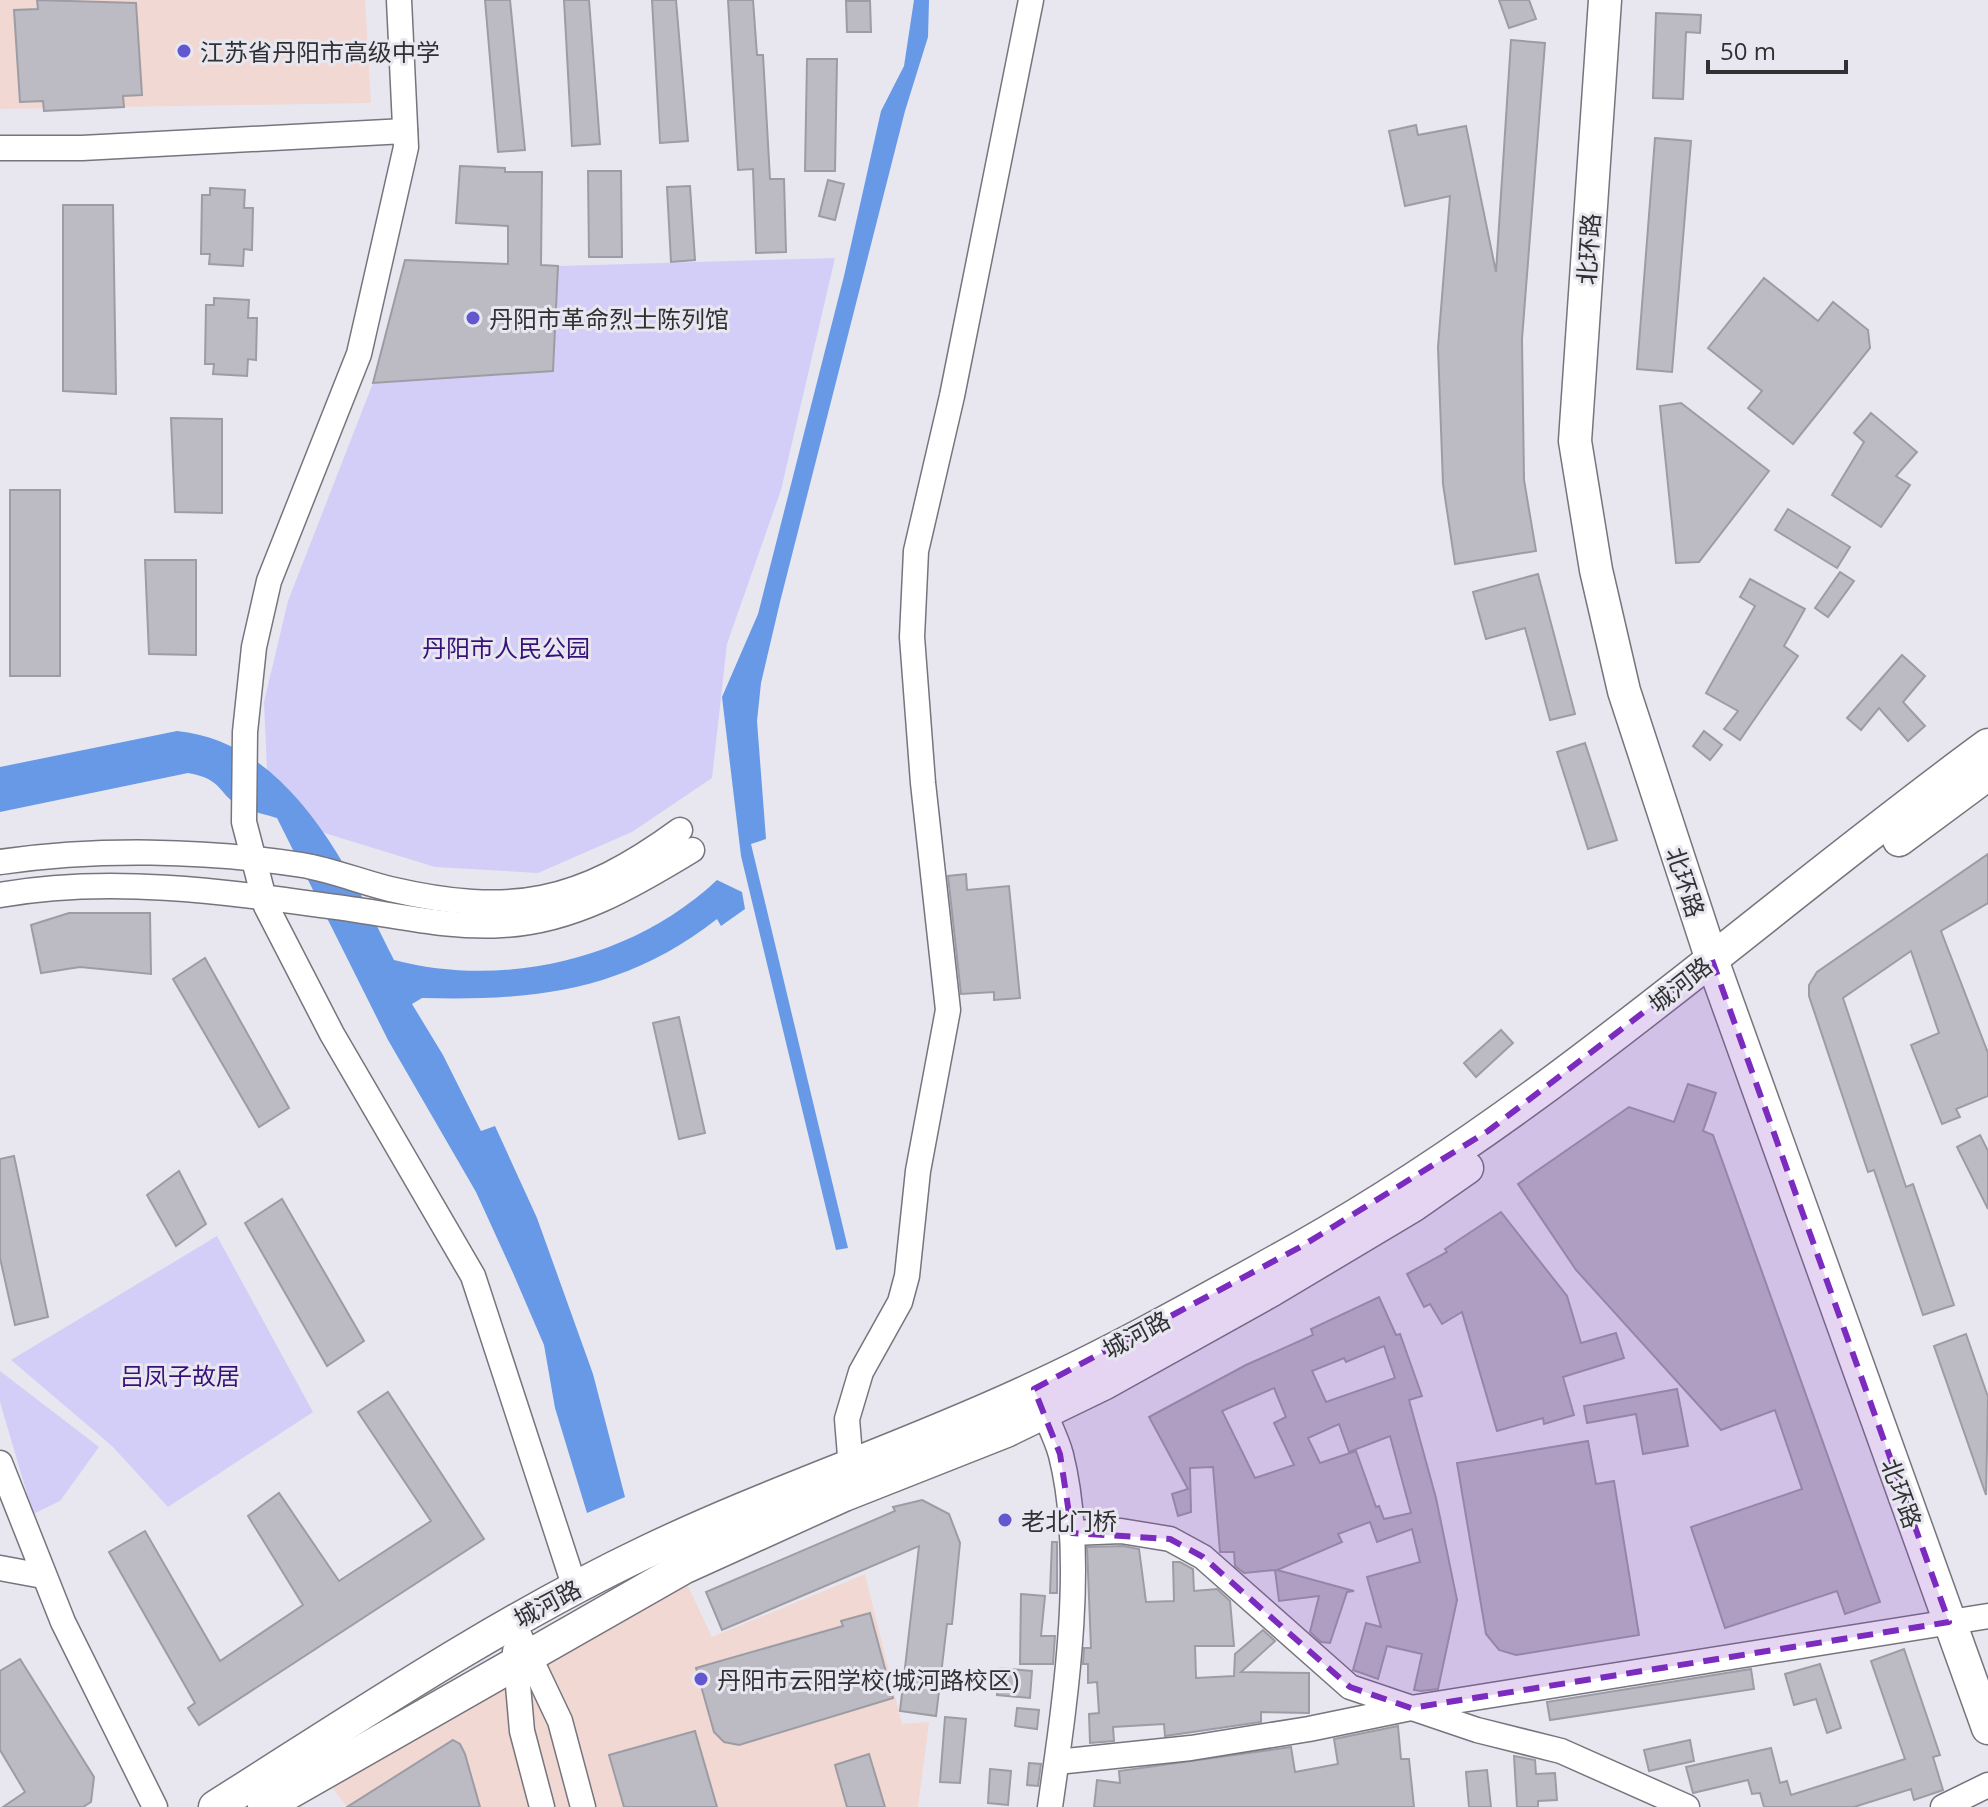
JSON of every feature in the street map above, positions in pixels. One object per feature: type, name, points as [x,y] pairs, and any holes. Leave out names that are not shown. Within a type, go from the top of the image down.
[{"type":"main road","name":"北环路","points":[[1605,0],[1575,441],[1596,570],[1624,691],[1715,968],[1988,1728]]},
{"type":"main road","name":"城河路","points":[[264,1807],[522,1657],[683,1568],[1039,1400],[1302,1246],[1488,1131],[1715,968],[1985,760]]},
{"type":"main road","name":"城河路","points":[[215,1807],[512,1620],[575,1588],[756,1503],[1039,1400]]},
{"type":"street","points":[[399,0],[405,131],[403,161],[359,354],[269,581],[254,647],[245,746],[244,822],[264,899],[332,1034],[473,1276],[575,1588]]},
{"type":"street","points":[[851,1468],[847,1419],[854,1395],[861,1372],[900,1302],[907,1276],[918,1171],[948,1010],[923,783],[912,637],[916,551],[952,396],[1031,0]]},
{"type":"street","points":[[0,148],[82,148],[405,131]]},
{"type":"street","points":[[0,862],[60,853],[127,853],[254,861],[296,865],[458,903],[503,904],[551,897],[616,873],[686,840],[627,890],[549,917],[503,925],[456,925],[318,905],[140,887],[52,886],[0,895]]},
{"type":"street","points":[[1039,1400],[1060,1454],[1072,1533],[1068,1634],[1050,1807]]},
{"type":"street","points":[[0,1463],[43,1576],[155,1807]]},
{"type":"street","points":[[1072,1533],[1121,1531],[1170,1539],[1203,1557],[1350,1687],[1477,1730],[1561,1751],[1687,1807]]},
{"type":"street","points":[[0,1568],[43,1576]]},
{"type":"street","points":[[1057,1762],[1191,1748],[1309,1729],[1411,1708],[1988,1616]]},
{"type":"street","points":[[512,1620],[522,1657],[522,1731],[542,1807]]},
{"type":"street","points":[[522,1657],[560,1721],[583,1807]]},
{"type":"street","points":[[1943,1807],[1988,1785]]},
{"type":"highlighted area","points":[[1712,960],[1949,1622],[1411,1708],[1350,1687],[1203,1557],[1170,1539],[1072,1533],[1060,1454],[1034,1389],[1302,1246],[1488,1131]]},
{"type":"shaded area","name":"江苏省丹阳市高级中学","points":[[0,0],[365,0],[371,103],[0,109]]},
{"type":"shaded area","name":"丹阳市云阳学校(城河路校区)","points":[[865,1574],[902,1724],[929,1722],[918,1807],[347,1807],[328,1782],[686,1582],[712,1637]]},
{"type":"green space","name":"丹阳市人民公园","points":[[835,258],[781,490],[727,644],[712,778],[632,832],[538,873],[435,867],[269,816],[264,702],[288,601],[373,383],[553,371],[558,266]]},
{"type":"green space","name":"吕凤子故居","points":[[217,1236],[313,1412],[168,1507],[112,1446],[11,1360]]},
{"type":"green space","points":[[0,1371],[99,1447],[60,1501],[33,1514],[0,1402]]},
{"type":"water","points":[[914,0],[929,0],[928,37],[905,111],[780,602],[761,683],[757,721],[766,839],[751,844],[848,1248],[836,1250],[741,856],[722,697],[758,614],[844,276],[881,111],[904,66]]},
{"type":"water","points":[[177,731],[217,740],[253,759],[284,785],[336,851],[394,960],[436,968],[479,971],[523,968],[566,960],[607,948],[647,930],[684,907],[717,880],[742,892],[745,909],[721,926],[717,919],[683,943],[613,976],[577,987],[541,993],[503,997],[422,998],[412,1004],[443,1055],[481,1131],[495,1126],[537,1218],[593,1374],[625,1497],[587,1513],[555,1408],[544,1345],[513,1273],[476,1192],[388,1040],[277,818],[240,806],[208,779],[188,773],[0,812],[0,767]]},
{"type":"building","points":[[37,0],[136,3],[142,95],[123,96],[124,107],[44,111],[43,101],[20,102],[14,10],[38,9]]},
{"type":"building","points":[[485,0],[510,0],[525,150],[498,152]]},
{"type":"building","points":[[564,0],[589,0],[600,144],[572,146]]},
{"type":"building","points":[[652,0],[676,0],[688,141],[660,143]]},
{"type":"building","points":[[728,0],[753,0],[757,55],[763,55],[770,179],[784,179],[786,252],[756,253],[753,169],[738,170]]},
{"type":"building","points":[[1499,0],[1529,0],[1536,19],[1509,28]]},
{"type":"building","points":[[846,1],[870,1],[871,32],[847,32]]},
{"type":"building","points":[[1656,13],[1701,15],[1700,33],[1686,32],[1683,99],[1653,98]]},
{"type":"building","points":[[1511,40],[1545,43],[1522,339],[1524,480],[1536,551],[1455,564],[1443,484],[1438,347],[1450,196],[1405,206],[1389,131],[1416,125],[1418,135],[1466,126],[1496,272]]},
{"type":"building","points":[[807,59],[837,59],[835,171],[805,171]]},
{"type":"building","points":[[1655,138],[1691,141],[1672,372],[1637,369]]},
{"type":"building","name":"丹阳市革命烈士陈列馆","points":[[460,166],[505,168],[505,172],[542,172],[541,265],[558,266],[553,371],[373,383],[405,260],[508,264],[508,226],[456,223]]},
{"type":"building","points":[[588,171],[621,171],[622,257],[589,257]]},
{"type":"building","points":[[828,180],[844,184],[835,220],[819,216]]},
{"type":"building","points":[[690,186],[695,260],[671,262],[667,187]]},
{"type":"building","points":[[210,188],[245,190],[244,208],[253,208],[252,250],[244,249],[243,266],[209,264],[210,254],[201,254],[202,195],[210,195]]},
{"type":"building","points":[[63,205],[113,205],[116,394],[63,391]]},
{"type":"building","points":[[1764,278],[1818,321],[1833,302],[1868,330],[1870,348],[1793,444],[1748,408],[1762,391],[1708,348]]},
{"type":"building","points":[[214,298],[249,300],[248,318],[257,318],[256,360],[248,359],[247,376],[213,374],[214,364],[205,364],[206,305],[214,305]]},
{"type":"building","points":[[1681,403],[1769,471],[1699,562],[1676,563],[1660,406]]},
{"type":"building","points":[[1871,413],[1917,452],[1896,476],[1910,485],[1881,527],[1832,495],[1864,442],[1854,433]]},
{"type":"building","points":[[171,418],[222,419],[222,513],[175,512]]},
{"type":"building","points":[[10,490],[60,490],[60,676],[10,676]]},
{"type":"building","points":[[1788,509],[1850,547],[1837,568],[1775,530]]},
{"type":"building","points":[[145,560],[196,560],[196,655],[149,654]]},
{"type":"building","points":[[1840,572],[1854,581],[1828,617],[1815,608]]},
{"type":"building","points":[[1538,574],[1575,714],[1550,720],[1525,628],[1486,639],[1473,592]]},
{"type":"building","points":[[1750,579],[1805,609],[1784,646],[1798,656],[1740,740],[1724,729],[1738,711],[1706,693],[1755,606],[1740,597]]},
{"type":"building","points":[[1902,655],[1925,676],[1903,702],[1925,726],[1908,741],[1879,708],[1861,730],[1847,718]]},
{"type":"building","points":[[1704,731],[1722,745],[1710,760],[1693,746]]},
{"type":"building","points":[[1585,743],[1617,840],[1588,849],[1557,752]]},
{"type":"building","points":[[1988,854],[1988,903],[1941,931],[1988,1053],[1988,1096],[1956,1109],[1960,1117],[1942,1124],[1911,1045],[1939,1033],[1911,951],[1843,998],[1906,1187],[1913,1184],[1954,1305],[1923,1315],[1874,1170],[1868,1172],[1809,996],[1809,985],[1817,972]]},
{"type":"building","points":[[966,874],[967,890],[1009,886],[1020,998],[994,1000],[994,992],[961,994],[948,876]]},
{"type":"building","points":[[69,913],[150,913],[151,974],[80,967],[41,973],[31,925]]},
{"type":"building","points":[[205,958],[289,1108],[259,1127],[173,979]]},
{"type":"building","points":[[679,1017],[705,1133],[679,1139],[653,1023]]},
{"type":"building","points":[[1501,1030],[1513,1043],[1476,1077],[1464,1063]]},
{"type":"building","points":[[1688,1084],[1716,1093],[1703,1131],[1713,1135],[1880,1602],[1845,1614],[1837,1591],[1725,1628],[1691,1527],[1802,1489],[1775,1410],[1721,1430],[1576,1270],[1518,1184],[1629,1107],[1674,1122]]},
{"type":"building","points":[[1980,1135],[1988,1151],[1988,1209],[1957,1147]]},
{"type":"building","points":[[14,1156],[48,1317],[15,1325],[0,1258],[0,1159]]},
{"type":"building","points":[[179,1171],[206,1224],[176,1246],[147,1195]]},
{"type":"building","points":[[282,1199],[364,1341],[327,1366],[245,1223]]},
{"type":"building","points":[[1501,1212],[1567,1296],[1581,1343],[1616,1333],[1624,1358],[1563,1377],[1574,1415],[1544,1424],[1543,1418],[1497,1431],[1462,1312],[1442,1324],[1430,1304],[1424,1307],[1407,1274],[1447,1252],[1445,1249]]},
{"type":"building","points":[[1379,1297],[1396,1335],[1400,1334],[1422,1396],[1409,1400],[1436,1498],[1457,1600],[1438,1689],[1414,1690],[1422,1654],[1387,1646],[1378,1679],[1353,1670],[1366,1623],[1381,1627],[1367,1577],[1420,1562],[1412,1529],[1377,1542],[1370,1522],[1338,1534],[1342,1542],[1277,1570],[1354,1591],[1347,1592],[1330,1643],[1321,1642],[1310,1632],[1319,1596],[1279,1601],[1275,1570],[1244,1573],[1235,1566],[1234,1552],[1220,1552],[1213,1467],[1190,1468],[1191,1512],[1178,1516],[1172,1494],[1188,1489],[1149,1417],[1246,1365],[1313,1335],[1311,1329]],"holes":[[[1384,1346],[1395,1378],[1326,1402],[1312,1371],[1344,1358],[1346,1362]],[[1274,1388],[1286,1417],[1274,1423],[1294,1465],[1255,1478],[1222,1411]],[[1339,1424],[1349,1452],[1390,1436],[1411,1513],[1384,1519],[1379,1506],[1376,1507],[1356,1451],[1320,1463],[1308,1438]]]},
{"type":"building","points":[[1966,1334],[1988,1397],[1986,1495],[1934,1346]]},
{"type":"building","points":[[1677,1389],[1688,1446],[1643,1454],[1636,1414],[1587,1423],[1584,1406]]},
{"type":"building","points":[[388,1392],[484,1539],[199,1725],[188,1708],[195,1703],[109,1552],[145,1531],[220,1661],[303,1605],[248,1516],[279,1493],[339,1581],[431,1521],[358,1412]]},
{"type":"building","points":[[1588,1441],[1596,1484],[1614,1481],[1639,1635],[1516,1655],[1499,1650],[1486,1634],[1457,1463]]},
{"type":"building","points":[[922,1500],[949,1514],[960,1543],[952,1624],[947,1624],[936,1716],[900,1711],[919,1546],[722,1630],[706,1592],[895,1511],[893,1507]]},
{"type":"building","points":[[1052,1542],[1057,1542],[1057,1593],[1050,1593]]},
{"type":"building","points":[[1087,1547],[1139,1549],[1146,1602],[1174,1601],[1173,1562],[1193,1569],[1194,1591],[1217,1589],[1230,1601],[1234,1646],[1195,1646],[1196,1678],[1234,1676],[1235,1654],[1263,1630],[1275,1641],[1241,1672],[1309,1673],[1309,1713],[1261,1712],[1261,1722],[1165,1736],[1164,1724],[1113,1727],[1114,1741],[1090,1743],[1089,1714],[1099,1713],[1097,1682],[1088,1683],[1088,1664],[1083,1664],[1084,1648],[1091,1648]]},
{"type":"building","points":[[1021,1594],[1045,1596],[1041,1636],[1055,1636],[1053,1664],[1020,1664]]},
{"type":"building","points":[[870,1613],[893,1698],[739,1745],[724,1742],[714,1732],[696,1668],[843,1626],[841,1621]]},
{"type":"building","points":[[1904,1649],[1940,1755],[1933,1757],[1943,1790],[1914,1800],[1911,1789],[1854,1807],[1764,1807],[1760,1793],[1752,1794],[1748,1780],[1693,1793],[1686,1767],[1771,1748],[1780,1783],[1787,1781],[1791,1795],[1905,1759],[1871,1661]]},
{"type":"building","points":[[20,1659],[94,1777],[91,1802],[83,1807],[3,1807],[25,1792],[0,1750],[0,1671]]},
{"type":"building","points":[[1820,1664],[1841,1728],[1827,1733],[1816,1699],[1794,1705],[1785,1674]]},
{"type":"building","points":[[1000,1668],[1032,1671],[1030,1698],[997,1695]]},
{"type":"building","points":[[1751,1669],[1754,1689],[1550,1720],[1547,1702]]},
{"type":"building","points":[[1017,1708],[1039,1710],[1037,1729],[1015,1726]]},
{"type":"building","points":[[945,1717],[966,1719],[960,1783],[940,1782]]},
{"type":"building","points":[[1398,1726],[1401,1759],[1409,1759],[1414,1807],[1094,1807],[1097,1780],[1120,1783],[1119,1771],[1291,1747],[1295,1772],[1338,1764],[1334,1739]]},
{"type":"building","points":[[695,1731],[717,1807],[624,1807],[609,1755]]},
{"type":"building","points":[[453,1740],[460,1744],[465,1754],[480,1807],[347,1807]]},
{"type":"building","points":[[1690,1740],[1694,1761],[1649,1771],[1644,1750]]},
{"type":"building","points":[[869,1754],[885,1807],[847,1807],[835,1765]]},
{"type":"building","points":[[1514,1756],[1535,1760],[1536,1774],[1555,1773],[1557,1800],[1538,1801],[1538,1807],[1517,1807]]},
{"type":"building","points":[[1029,1763],[1041,1764],[1038,1786],[1027,1785]]},
{"type":"building","points":[[990,1769],[1011,1771],[1008,1805],[988,1803]]},
{"type":"building","points":[[1487,1770],[1491,1807],[1469,1807],[1466,1772]]},
{"type":"place","name":"江苏省丹阳市高级中学","points":[[184,51]]},
{"type":"place","name":"丹阳市革命烈士陈列馆","points":[[473,318]]},
{"type":"place","name":"老北门桥","points":[[1005,1520]]},
{"type":"place","name":"丹阳市云阳学校(城河路校区)","points":[[701,1679]]}]
